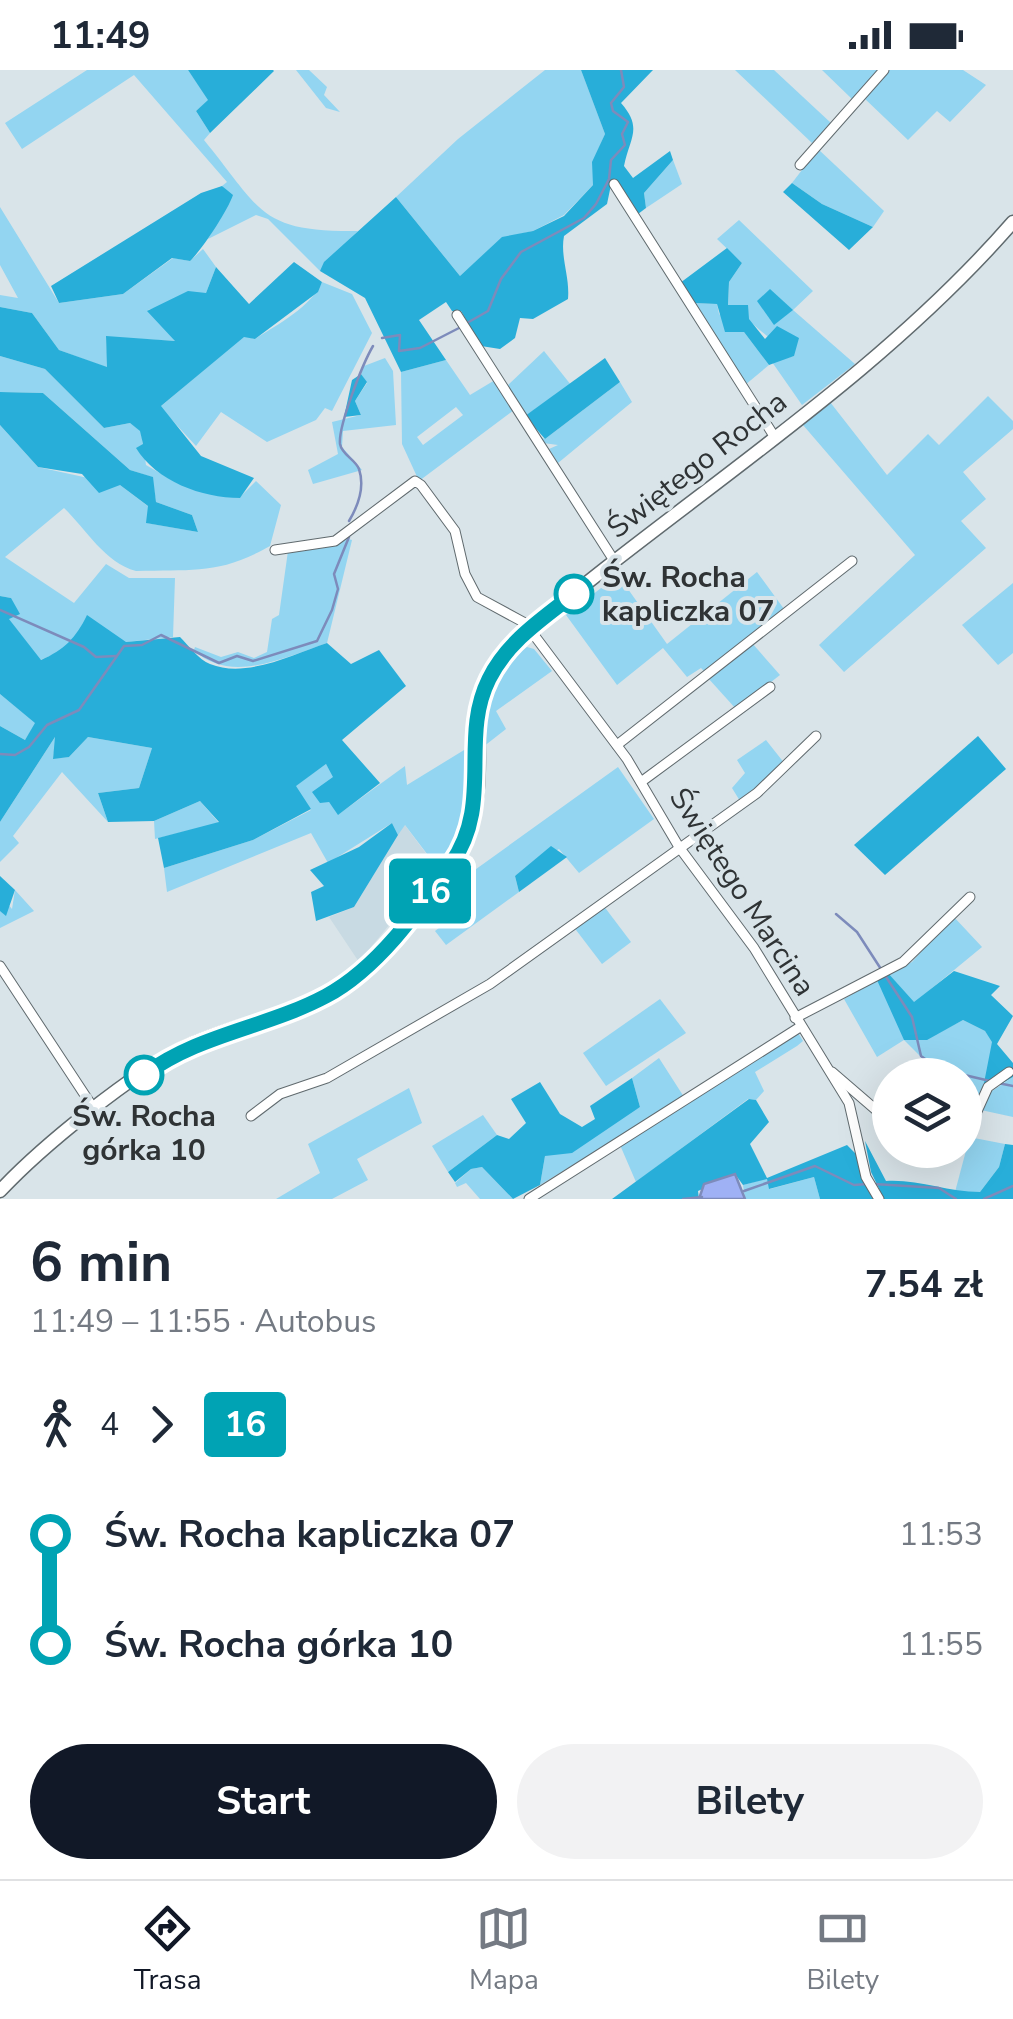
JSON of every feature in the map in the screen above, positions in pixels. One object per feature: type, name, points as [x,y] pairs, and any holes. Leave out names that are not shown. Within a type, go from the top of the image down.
[{"type":"street","points":[[800,165],[884,70]]},
{"type":"street","points":[[614,184],[774,436]]},
{"type":"street","name":"Świętego Rocha","points":[[0,1191],[32,1158],[185,1048],[325,996],[371,962],[462,846],[475,805],[476,730],[484,691],[504,654],[902,332],[1013,222]]},
{"type":"street","points":[[457,314],[614,562]]},
{"type":"street","points":[[275,550],[335,541],[415,481],[454,531],[464,574],[477,597],[529,630]]},
{"type":"street","points":[[617,745],[852,562]]},
{"type":"street","name":"Świętego Marcina","points":[[529,630],[617,745],[679,847],[740,926],[854,1114],[861,1162],[879,1199]]},
{"type":"street","points":[[641,782],[770,687]]},
{"type":"street","points":[[251,1116],[280,1094],[327,1078],[448,1012],[757,793],[816,736]]},
{"type":"street","points":[[528,1199],[798,1023],[903,962],[970,897]]},
{"type":"street","points":[[0,966],[95,1111]]},
{"type":"street","points":[[819,1060],[872,1106]]},
{"type":"street","points":[[982,1100],[988,1087],[1010,1072]]},
{"type":"shaded area","points":[[87,70],[188,70],[209,100],[196,111],[210,133],[204,140],[252,200],[281,221],[300,227],[358,231],[320,271],[268,219],[256,215],[208,239],[232,196],[222,186],[227,182],[134,75],[22,149],[5,123]]},
{"type":"shaded area","points":[[188,70],[274,71],[210,133],[196,111],[208,100]]},
{"type":"shaded area","points":[[296,70],[309,70],[327,87],[324,95],[340,112],[326,108]]},
{"type":"shaded area","points":[[545,70],[581,70],[605,134],[593,162],[593,185],[564,215],[533,231],[502,238],[460,276],[396,197],[458,139]]},
{"type":"shaded area","points":[[581,70],[653,70],[621,103],[632,119],[624,166],[633,178],[670,151],[673,160],[644,193],[646,208],[638,214],[612,180],[607,204],[564,236],[568,299],[533,319],[520,318],[515,338],[500,349],[481,346],[461,311],[452,311],[446,302],[419,320],[446,360],[401,372],[365,298],[320,271],[324,262],[396,197],[460,276],[502,237],[533,231],[564,216],[593,185],[592,162],[605,134]]},
{"type":"shaded area","points":[[735,70],[774,70],[831,123],[812,143]]},
{"type":"shaded area","points":[[822,70],[878,70],[852,99]]},
{"type":"shaded area","points":[[889,70],[963,70],[986,85],[950,122],[937,111],[908,140],[863,97]]},
{"type":"shaded area","points":[[818,149],[884,211],[873,227],[822,204],[792,183]]},
{"type":"shaded area","points":[[673,160],[682,184],[646,208],[644,193]]},
{"type":"shaded area","points":[[792,183],[822,204],[873,227],[849,250],[783,192]]},
{"type":"shaded area","points":[[222,186],[233,195],[190,261],[172,258],[123,294],[59,303],[51,286],[201,193]]},
{"type":"shaded area","points":[[0,207],[59,303],[123,294],[173,258],[190,261],[203,249],[216,267],[206,293],[148,310],[176,341],[106,337],[108,368],[59,350],[32,313],[0,307],[0,295],[18,298],[0,265]]},
{"type":"shaded area","points":[[739,220],[813,291],[793,310],[855,364],[802,405],[772,362],[794,356],[728,306],[729,282],[742,263],[717,239]]},
{"type":"shaded area","points":[[727,248],[742,263],[729,282],[728,305],[748,305],[749,319],[765,339],[777,326],[799,338],[794,356],[769,365],[744,332],[725,332],[717,304],[694,303],[680,283]]},
{"type":"shaded area","points":[[294,262],[322,282],[318,292],[255,339],[244,337],[161,406],[201,456],[254,478],[240,498],[196,491],[168,478],[155,470],[136,448],[143,444],[140,431],[130,423],[104,428],[45,369],[0,356],[0,307],[32,313],[59,350],[107,367],[106,336],[175,341],[147,311],[188,291],[206,293],[216,267],[249,304]]},
{"type":"shaded area","points":[[322,282],[352,294],[372,333],[332,411],[325,408],[316,420],[267,442],[221,412],[196,446],[160,407],[244,336],[255,339],[293,314]]},
{"type":"shaded area","points":[[770,289],[793,310],[774,325],[757,301]]},
{"type":"shaded area","points":[[694,303],[717,304],[719,314],[744,332],[769,365],[745,385]]},
{"type":"shaded area","points":[[544,351],[571,385],[525,416],[506,387]]},
{"type":"shaded area","points":[[0,356],[45,369],[104,428],[130,423],[141,431],[146,465],[177,483],[239,498],[256,481],[281,505],[270,546],[220,566],[136,571],[105,553],[64,508],[5,557],[74,603],[106,564],[129,578],[175,578],[173,637],[126,642],[77,635],[60,652],[40,660],[8,618],[11,598],[0,596],[0,425],[38,467],[120,485],[149,507],[147,523],[198,532],[192,515],[156,502],[152,477],[130,470],[43,393],[0,392]]},
{"type":"shaded area","points":[[385,358],[393,371],[396,425],[343,431],[342,447],[362,470],[313,484],[308,470],[338,454],[332,422],[361,415],[355,401],[367,383],[361,374],[364,366]]},
{"type":"shaded area","points":[[605,358],[620,382],[545,439],[525,416]]},
{"type":"shaded area","points":[[446,360],[470,395],[495,380],[514,410],[419,481],[402,444],[401,372]],"holes":[[[456,407],[463,415],[423,445],[417,437]]]},
{"type":"shaded area","points":[[361,374],[367,382],[355,401],[361,415],[344,417],[352,380]]},
{"type":"shaded area","points":[[620,382],[632,402],[558,463],[549,449],[558,445],[543,443],[539,437],[545,439]]},
{"type":"shaded area","points":[[0,392],[43,393],[130,470],[153,477],[156,502],[192,515],[198,532],[146,523],[148,506],[120,485],[99,493],[82,474],[38,467],[0,425]]},
{"type":"shaded area","points":[[988,396],[1013,421],[1013,429],[963,472],[986,499],[961,521],[986,548],[844,672],[819,645],[915,555],[803,425],[830,402],[887,475],[928,434],[939,445]]},
{"type":"shaded area","points":[[344,538],[352,540],[327,643],[276,661],[241,667],[224,666],[194,650],[195,647],[221,657],[238,652],[254,658],[267,652],[272,619],[279,615],[288,551]]},
{"type":"shaded area","points":[[757,572],[784,609],[704,671],[701,668],[687,677],[663,648],[617,685],[566,615],[618,575],[667,644]]},
{"type":"shaded area","points":[[1013,583],[1013,653],[998,665],[962,625]]},
{"type":"shaded area","points":[[0,596],[11,598],[20,614],[9,619],[41,660],[68,642],[87,615],[126,642],[180,637],[202,659],[224,668],[254,667],[327,643],[351,664],[379,650],[406,686],[342,740],[380,783],[338,815],[329,802],[320,803],[312,792],[333,777],[326,764],[296,786],[311,809],[253,840],[164,868],[158,838],[219,822],[200,801],[154,821],[108,822],[98,793],[139,788],[152,748],[88,737],[69,757],[53,759],[55,737],[0,822],[0,726],[25,740],[35,723],[0,694]]},
{"type":"shaded area","points":[[752,643],[780,675],[736,709],[708,678]]},
{"type":"shaded area","points":[[527,647],[534,649],[552,671],[496,711],[506,729],[483,747],[490,705],[500,678]]},
{"type":"shaded area","points":[[0,694],[36,723],[25,740],[0,726]]},
{"type":"shaded area","points":[[57,734],[53,758],[69,757],[88,737],[152,748],[139,788],[98,793],[108,822],[62,772],[13,836],[19,843],[0,862],[0,822]]},
{"type":"shaded area","points":[[978,736],[1006,769],[885,875],[854,845]]},
{"type":"shaded area","points":[[766,740],[785,764],[740,801],[732,788],[745,773],[737,760]]},
{"type":"shaded area","points":[[469,747],[471,801],[462,834],[440,871],[405,825],[398,835],[392,823],[328,863],[311,833],[167,892],[164,868],[253,840],[311,810],[295,786],[326,764],[334,777],[329,802],[339,814],[405,766],[407,785]]},
{"type":"shaded area","points":[[618,767],[654,819],[579,873],[559,849],[515,876],[519,892],[446,945],[435,931],[470,904],[451,878],[459,872],[465,877]]},
{"type":"shaded area","points":[[200,801],[219,823],[155,839],[154,821]]},
{"type":"shaded area","points":[[392,823],[398,835],[354,907],[316,921],[311,892],[324,886],[310,870],[359,847]]},
{"type":"shaded area","points":[[404,824],[436,867],[359,962],[329,917],[354,907]]},
{"type":"shaded area","points":[[551,846],[567,857],[519,892],[515,876]]},
{"type":"shaded area","points":[[0,876],[15,890],[6,916],[0,911]]},
{"type":"shaded area","points":[[15,890],[34,911],[0,928],[0,895],[12,909]]},
{"type":"shaded area","points":[[603,905],[631,942],[602,964],[573,926]]},
{"type":"shaded area","points":[[953,916],[982,947],[914,1003],[888,973],[912,962]]},
{"type":"shaded area","points":[[954,971],[1000,986],[991,995],[1013,1016],[997,1044],[1013,1063],[1013,1077],[994,1088],[984,1083],[992,1042],[985,1031],[963,1020],[927,1040],[904,1040],[877,980],[888,973],[914,1002]]},
{"type":"shaded area","points":[[877,980],[927,1039],[963,1020],[985,1031],[993,1042],[982,1089],[982,1058],[922,1058],[904,1040],[877,1057],[844,999]]},
{"type":"shaded area","points":[[660,999],[686,1033],[606,1086],[583,1053]]},
{"type":"shaded area","points":[[797,1031],[803,1041],[755,1072],[764,1091],[756,1100],[748,1099],[636,1182],[620,1145]]},
{"type":"shaded area","points":[[659,1058],[684,1097],[540,1185],[545,1156],[640,1107],[632,1078]]},
{"type":"shaded area","points":[[1013,1077],[1013,1117],[982,1110],[986,1095]]},
{"type":"shaded area","points":[[632,1078],[640,1107],[572,1153],[545,1156],[540,1185],[513,1199],[482,1167],[471,1169],[455,1182],[448,1172],[497,1135],[509,1139],[526,1123],[511,1099],[540,1082],[560,1114],[582,1127],[595,1119],[590,1106]]},
{"type":"shaded area","points":[[409,1088],[422,1123],[357,1159],[368,1180],[332,1199],[276,1199],[320,1173],[308,1144]]},
{"type":"shaded area","points":[[749,1099],[756,1100],[769,1122],[750,1144],[767,1178],[847,1145],[856,1154],[874,1199],[820,1199],[814,1177],[769,1189],[767,1179],[743,1185],[735,1174],[698,1191],[699,1199],[612,1199]]},
{"type":"shaded area","points":[[483,1115],[497,1135],[448,1172],[432,1146]]},
{"type":"shaded area","points":[[982,1140],[1005,1144],[999,1167],[980,1192],[955,1192],[961,1168],[982,1168]]},
{"type":"shaded area","points":[[865,1141],[872,1154],[872,1168],[879,1168],[886,1181],[980,1192],[999,1167],[1005,1144],[1013,1145],[1013,1199],[884,1199],[871,1172]]},
{"type":"shaded area","points":[[482,1167],[513,1199],[480,1199],[466,1183],[457,1187],[455,1183],[471,1169]]},
{"type":"shaded area","points":[[735,1174],[745,1199],[699,1199],[704,1184]]},
{"type":"shaded area","points":[[814,1177],[820,1199],[745,1199],[743,1185],[767,1178],[770,1189]]},
{"type":"waterway","points":[[467,323],[488,311],[501,279],[521,252],[584,218],[596,204],[609,179],[611,160],[625,145],[622,134],[628,122],[613,111],[611,103],[624,87],[621,70]]},
{"type":"waterway","points":[[382,338],[400,335],[399,351],[420,348],[459,328]]},
{"type":"waterway","points":[[349,521],[360,496],[361,476],[341,448],[340,435],[373,346]]},
{"type":"waterway","points":[[0,754],[15,755],[29,747],[47,725],[79,710],[124,646],[142,645],[161,635],[219,663],[237,656],[253,661],[317,641],[332,610],[338,589],[334,574],[349,537]]},
{"type":"waterway","points":[[0,610],[84,647],[96,657],[116,656]]},
{"type":"waterway","points":[[836,914],[857,932],[912,1017],[921,1056],[939,1069],[990,1081]]},
{"type":"waterway","points":[[998,1083],[1013,1086]]},
{"type":"waterway","points":[[744,1191],[815,1166],[854,1185],[867,1184]]},
{"type":"waterway","points":[[874,1184],[939,1188],[956,1199]]},
{"type":"waterway","points":[[984,1199],[1013,1186]]},
{"type":"waterway","points":[[683,1199],[702,1197]]},
{"type":"bus line","name":"16","points":[[144,1075],[185,1048],[305,1006],[350,980],[371,962],[453,861],[468,832],[477,790],[478,715],[489,679],[514,642],[574,594]]},
{"type":"place","name":"Św. Rocha kapliczka 07","points":[[574,594]]},
{"type":"place","name":"Św. Rocha górka 10","points":[[144,1075]]}]
